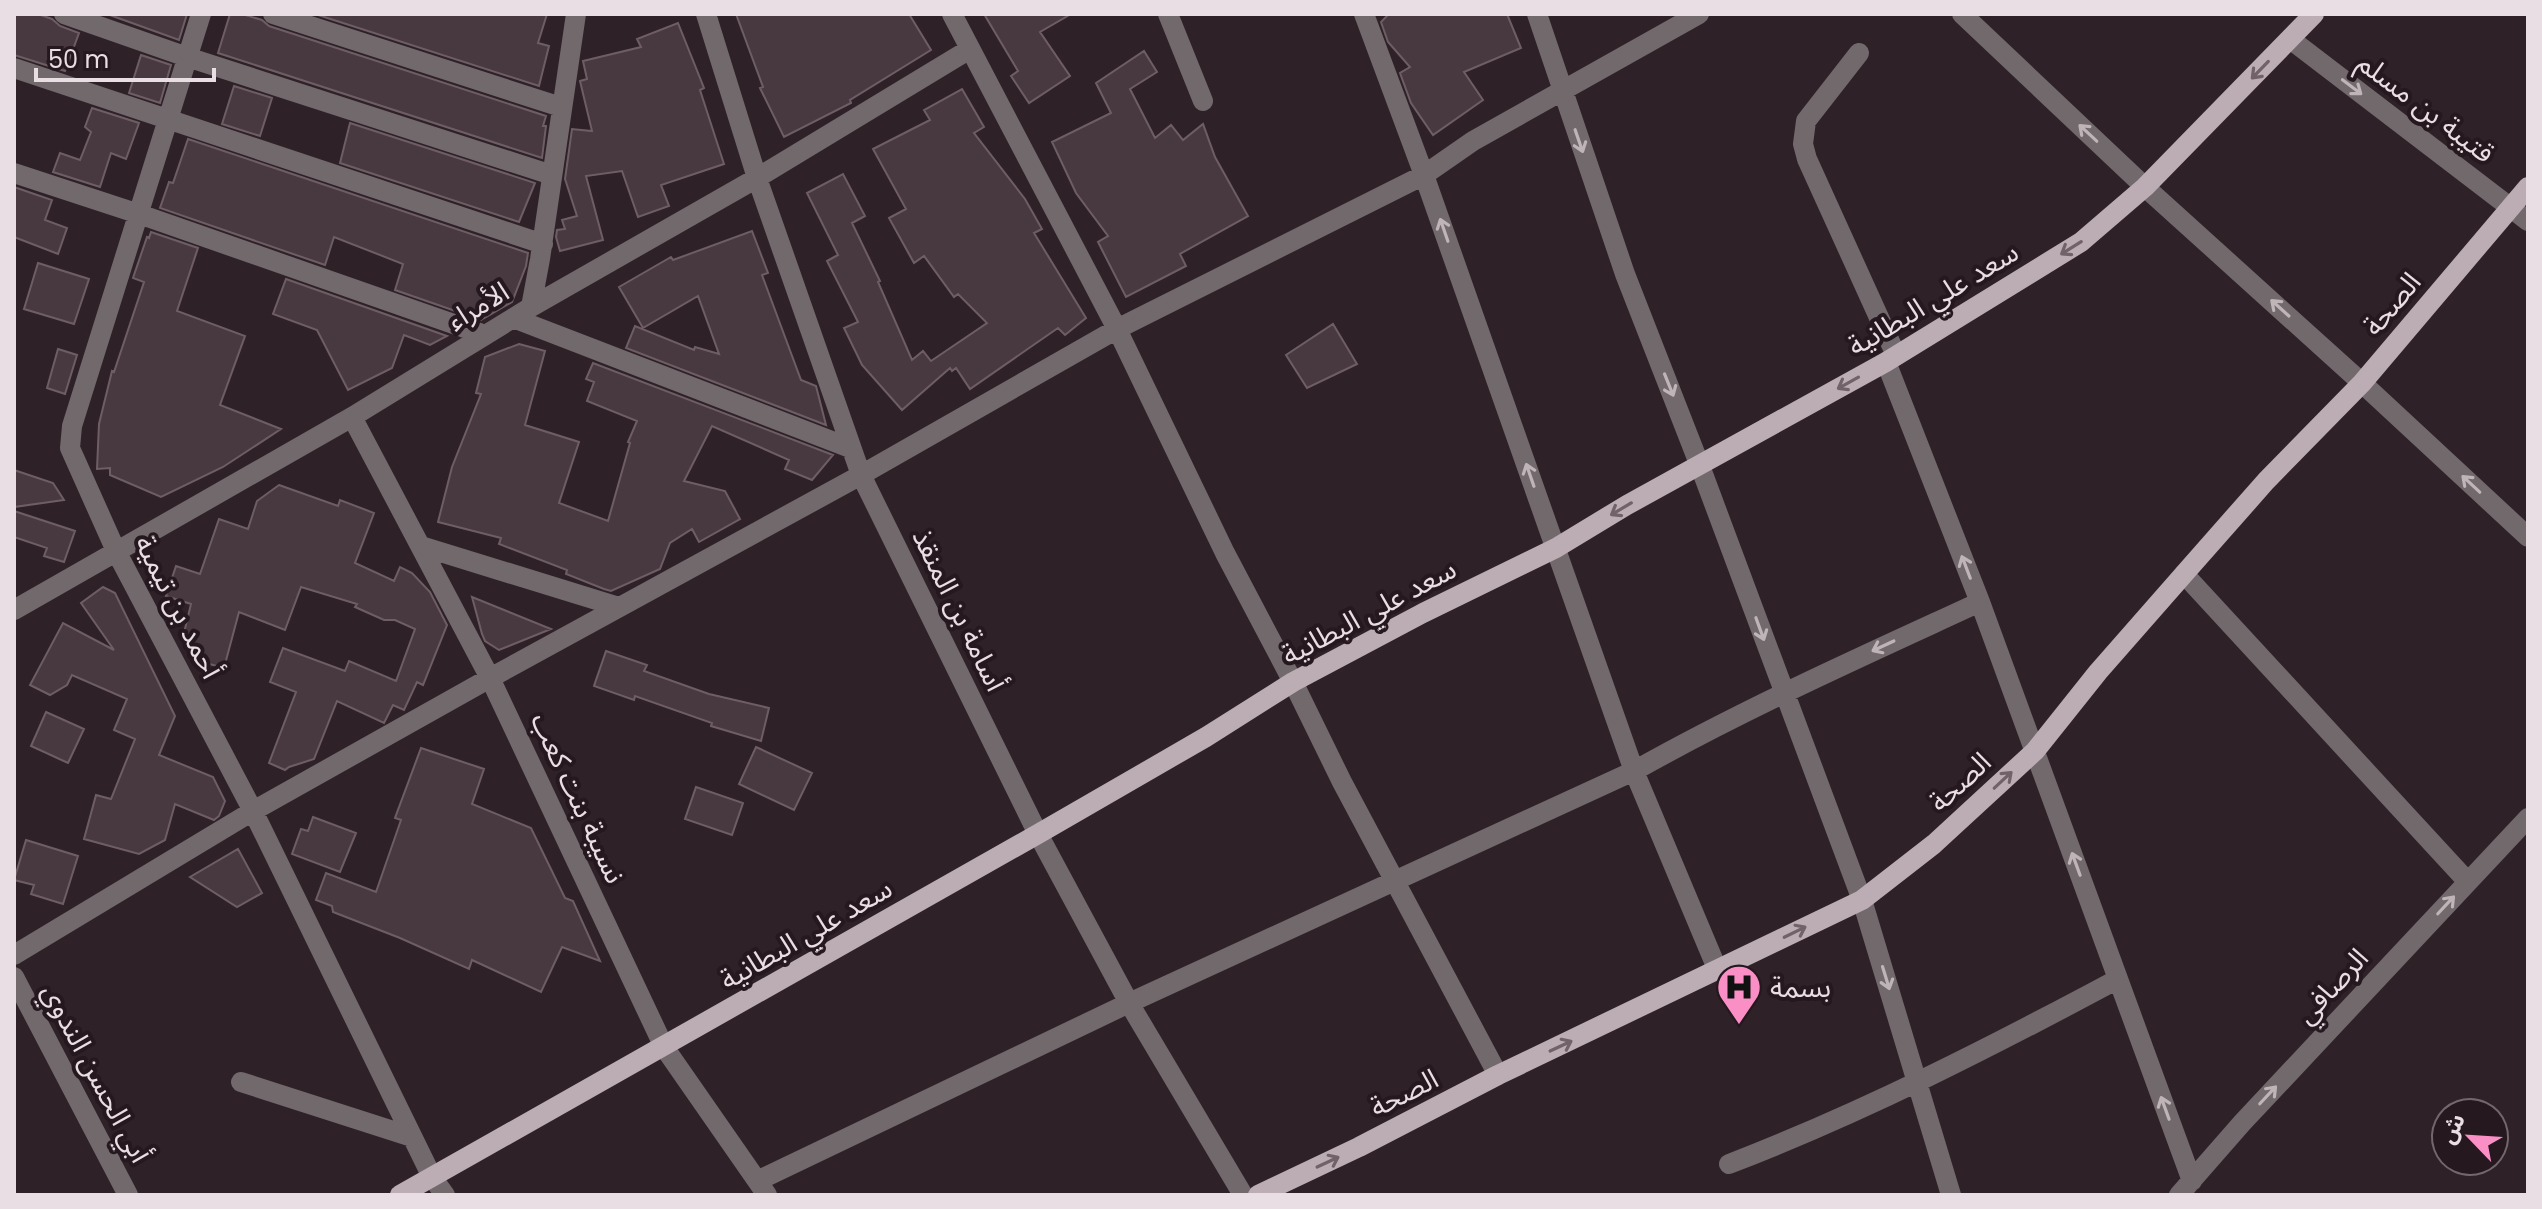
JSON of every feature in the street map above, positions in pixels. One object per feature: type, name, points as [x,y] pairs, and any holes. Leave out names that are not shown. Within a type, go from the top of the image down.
[{"type":"main road","name":"سعد علي البطانية","points":[[400,1195],[1038,834],[1206,737],[1293,682],[1423,613],[1556,548],[1891,358],[2081,242],[2145,187],[2314,14]]},
{"type":"main road","name":"الصحة","points":[[1258,1195],[1498,1075],[1862,900],[1934,844],[2035,751],[2098,672],[2266,481],[2362,383],[2528,187]]},
{"type":"street","points":[[64,14],[552,175]]},
{"type":"street","name":"أحمد بن تيمية","points":[[201,14],[70,435],[70,448],[116,551],[253,811],[412,1137],[445,1195]]},
{"type":"street","points":[[273,14],[561,107]]},
{"type":"street","points":[[531,307],[576,14]]},
{"type":"street","name":"أسامة بن المنقذ","points":[[706,14],[757,178],[861,475],[1038,834],[1129,1003],[1243,1195]]},
{"type":"street","points":[[952,14],[1117,329],[1225,553],[1342,782],[1498,1075]]},
{"type":"street","points":[[1168,14],[1203,101]]},
{"type":"street","points":[[1364,14],[1424,175],[1634,771],[1718,971]]},
{"type":"street","points":[[1537,14],[1625,274],[1862,900],[1951,1195]]},
{"type":"street","points":[[14,955],[253,811],[490,678],[861,475],[1117,329],[1424,175],[1473,141],[1699,14]]},
{"type":"street","points":[[1962,14],[2145,187],[2528,537]]},
{"type":"street","name":"قتيبة بن مسلم","points":[[2290,39],[2528,221]]},
{"type":"street","name":"الأمراء","points":[[14,610],[352,417],[531,307],[757,178],[970,49]]},
{"type":"street","points":[[1859,53],[1806,121],[1803,144],[1807,159],[1891,358],[2118,979],[2185,1188]]},
{"type":"street","points":[[14,68],[543,244]]},
{"type":"street","points":[[14,173],[485,335]]},
{"type":"street","points":[[513,318],[850,448]]},
{"type":"street","name":"نسيبة بنت كعب","points":[[352,417],[490,678],[664,1047],[762,1188]]},
{"type":"street","points":[[421,546],[619,607]]},
{"type":"street","points":[[2184,574],[2468,882]]},
{"type":"street","points":[[762,1188],[1129,1003],[1634,771],[1701,733],[1980,602]]},
{"type":"street","name":"الرصافي","points":[[2185,1188],[2528,818]]},
{"type":"street","name":"أبي الحسن الندوي","points":[[14,977],[128,1195]]},
{"type":"street","points":[[1729,1164],[1779,1145],[1918,1082],[2118,979]]},
{"type":"street","points":[[241,1082],[412,1137]]},
{"type":"building","points":[[14,14],[38,14],[79,33],[65,71],[14,55]]},
{"type":"building","points":[[107,14],[187,14],[179,40]]},
{"type":"building","points":[[230,14],[262,20],[269,26],[546,116],[542,158],[218,53]]},
{"type":"building","points":[[315,14],[547,14],[538,43],[549,46],[539,86]]},
{"type":"building","points":[[736,14],[909,14],[931,50],[850,100],[851,103],[784,137],[760,88],[763,87]]},
{"type":"building","points":[[984,14],[1071,14],[1040,32],[1070,76],[1029,103],[1011,76],[1018,71]]},
{"type":"building","points":[[1389,14],[1507,14],[1521,48],[1464,72],[1483,100],[1433,135],[1411,103],[1400,73],[1410,67],[1388,42],[1381,22]]},
{"type":"building","points":[[678,23],[704,88],[700,90],[724,164],[661,185],[669,206],[638,217],[622,171],[586,176],[603,240],[560,251],[557,230],[565,229],[562,220],[577,216],[565,179],[572,129],[592,131],[580,81],[587,79],[583,61],[641,47],[637,39]]},
{"type":"building","points":[[1144,51],[1157,72],[1130,89],[1155,138],[1171,125],[1183,140],[1203,124],[1215,157],[1248,216],[1180,254],[1186,266],[1126,297],[1098,242],[1108,236],[1076,193],[1052,142],[1111,113],[1096,83]]},
{"type":"building","points":[[141,55],[171,65],[160,103],[129,93]]},
{"type":"building","points":[[234,86],[272,98],[260,136],[222,124]]},
{"type":"building","points":[[962,89],[984,127],[974,133],[1025,199],[1042,229],[1034,233],[1086,318],[1065,335],[1058,328],[970,389],[956,368],[952,371],[950,368],[902,410],[862,365],[844,328],[858,322],[827,261],[838,255],[807,193],[843,174],[865,216],[852,223],[912,360],[923,351],[931,361],[987,323],[958,294],[954,297],[924,256],[914,263],[889,218],[906,209],[873,149],[930,120],[924,110]]},
{"type":"building","points":[[92,108],[139,123],[126,159],[111,153],[100,187],[53,172],[60,153],[80,160],[91,132],[85,127]]},
{"type":"building","points":[[350,123],[535,183],[519,222],[340,163]]},
{"type":"building","points":[[188,139],[528,253],[512,302],[481,320],[395,290],[403,264],[334,237],[325,265],[160,208],[169,182],[173,183]]},
{"type":"building","points":[[14,187],[52,200],[45,220],[67,228],[58,254],[14,237]]},
{"type":"building","points":[[752,231],[768,273],[762,275],[801,380],[816,386],[826,425],[626,348],[635,326],[694,350],[695,347],[719,354],[698,296],[643,328],[619,287],[671,257],[673,260]]},
{"type":"building","points":[[151,232],[198,248],[177,311],[245,336],[220,405],[281,429],[223,467],[161,497],[110,475],[110,468],[97,469],[99,424],[112,371],[144,282],[133,278]]},
{"type":"building","points":[[38,263],[89,279],[74,324],[24,309]]},
{"type":"building","points":[[286,279],[447,336],[430,345],[404,335],[392,368],[348,390],[317,330],[273,314]]},
{"type":"building","points":[[1333,324],[1357,364],[1307,388],[1286,355]]},
{"type":"building","points":[[519,344],[545,351],[525,425],[579,442],[559,503],[608,521],[628,442],[637,421],[587,401],[594,382],[586,379],[593,363],[833,455],[812,480],[785,469],[789,460],[712,426],[684,481],[725,491],[740,519],[699,542],[692,529],[670,543],[660,569],[611,591],[604,589],[566,574],[567,570],[499,544],[501,538],[438,522],[452,467],[481,394],[476,393],[485,357]]},
{"type":"building","points":[[58,349],[77,355],[65,394],[47,388]]},
{"type":"building","points":[[14,470],[53,483],[64,500],[14,507]]},
{"type":"building","points":[[279,485],[338,506],[340,500],[374,513],[355,563],[394,581],[400,567],[412,573],[430,592],[447,625],[423,685],[417,682],[404,710],[393,705],[384,723],[337,701],[314,759],[285,770],[269,763],[296,692],[270,682],[283,648],[345,671],[349,661],[396,681],[415,629],[395,620],[384,620],[355,607],[357,604],[301,587],[285,630],[239,612],[224,668],[195,660],[198,648],[188,645],[191,635],[184,633],[191,604],[166,596],[176,566],[200,574],[219,519],[248,529],[257,501]]},
{"type":"building","points":[[14,511],[75,531],[64,562],[44,556],[47,548],[14,537]]},
{"type":"building","points":[[103,587],[115,593],[175,716],[159,755],[213,777],[225,801],[214,820],[175,804],[165,840],[139,854],[84,839],[96,795],[111,799],[135,739],[114,730],[127,699],[72,675],[67,685],[50,695],[30,685],[63,623],[114,650],[81,603]]},
{"type":"building","points":[[472,597],[551,629],[499,650],[485,641]]},
{"type":"building","points":[[606,651],[647,665],[644,671],[709,694],[769,708],[761,741],[711,726],[712,723],[635,696],[634,700],[594,686]]},
{"type":"building","points":[[46,712],[84,729],[68,763],[31,746]]},
{"type":"building","points":[[756,747],[812,773],[794,810],[739,784]]},
{"type":"building","points":[[421,748],[484,769],[472,804],[531,828],[565,898],[573,901],[600,961],[562,947],[541,992],[472,960],[469,969],[333,912],[332,906],[316,900],[326,873],[376,892],[401,820],[395,818]]},
{"type":"building","points":[[696,787],[743,803],[732,835],[685,819]]},
{"type":"building","points":[[313,817],[356,833],[340,872],[292,854],[301,829],[308,831]]},
{"type":"building","points":[[26,840],[78,856],[63,904],[31,894],[34,885],[14,880]]},
{"type":"building","points":[[238,849],[262,893],[237,907],[190,877]]},
{"type":"place","name":"بسمة","points":[[1739,1026]]}]
